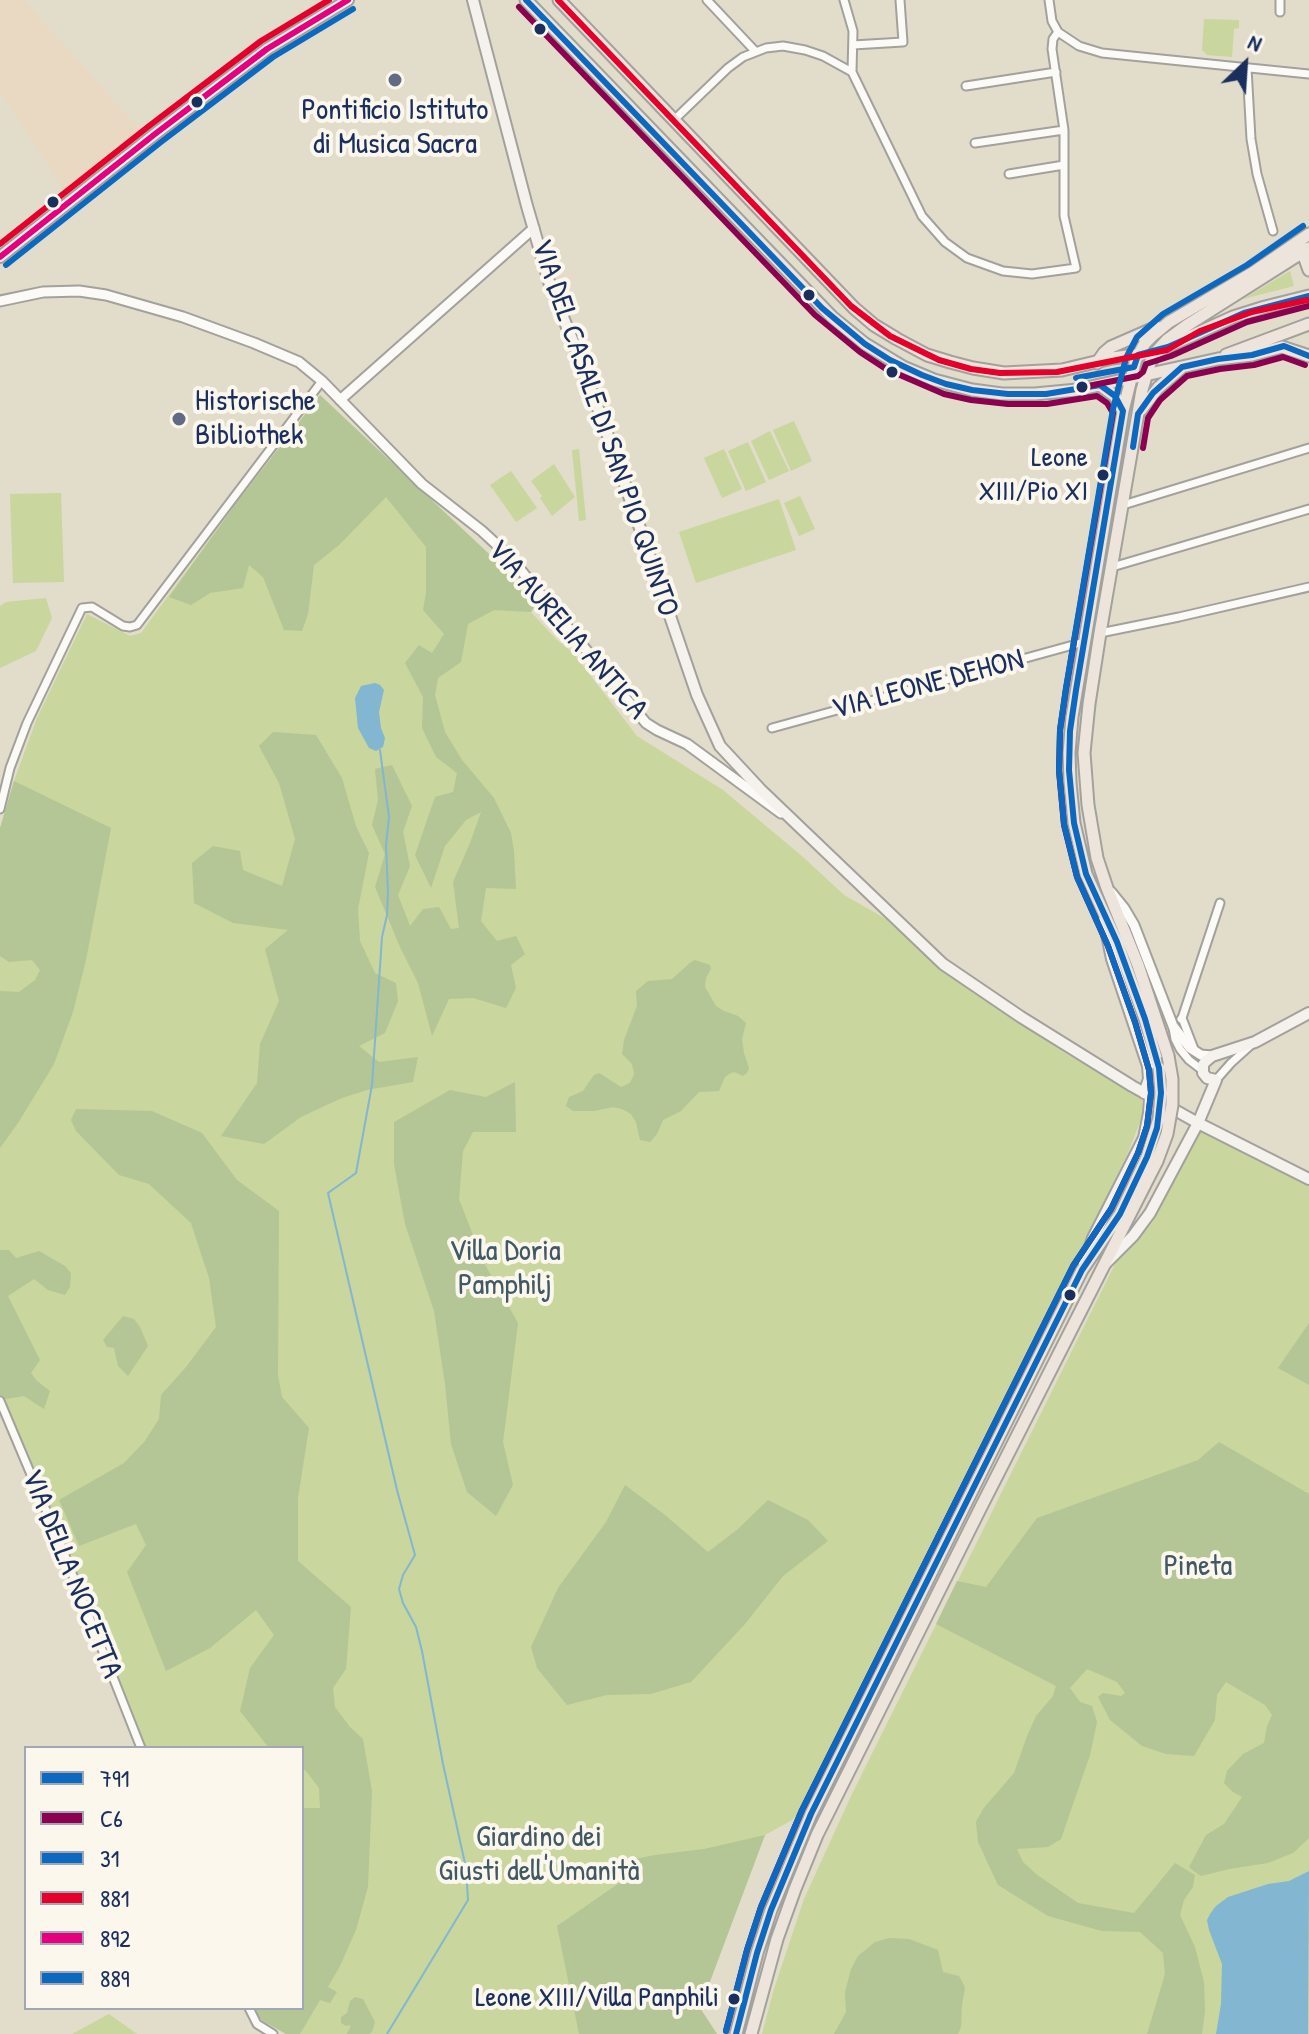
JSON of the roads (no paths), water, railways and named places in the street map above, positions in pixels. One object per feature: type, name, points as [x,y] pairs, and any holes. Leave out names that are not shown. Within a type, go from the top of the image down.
[{"type":"main road","points":[[0,257],[118,162],[267,49],[348,0]]},
{"type":"main road","name":"VIA DEL CASALE DI SAN PIO QUINTO","points":[[473,0],[554,297],[611,444],[697,695],[720,746],[797,825]]},
{"type":"main road","points":[[526,0],[822,308],[877,352],[922,375],[972,390],[1002,394],[1057,393],[1284,346],[1309,356]]},
{"type":"main road","points":[[559,0],[854,308],[874,325],[927,355],[962,366],[997,372],[1055,371],[1157,351],[1233,317],[1309,296]]},
{"type":"main road","points":[[1082,1270],[1120,1214],[1167,1134],[1172,1105],[1168,1056],[1138,965],[1097,858],[1086,789],[1084,753],[1100,633],[1145,376],[1157,351],[1177,332],[1303,247],[1309,234]]},
{"type":"main road","points":[[1097,363],[1111,347],[1169,322],[1303,247]]},
{"type":"main road","points":[[1303,247],[1309,270]]},
{"type":"main road","points":[[751,2034],[789,1902],[817,1835],[1105,1264],[1152,1159],[1159,1118],[1159,1068],[1127,968],[1090,885],[1079,850],[1069,753],[1072,717],[1123,411],[1138,355],[1149,339],[1169,322]]},
{"type":"main road","points":[[1218,359],[1309,324]]},
{"type":"main road","points":[[1138,414],[1158,388],[1182,367]]},
{"type":"main road","points":[[1100,385],[1115,396],[1123,411]]},
{"type":"main road","name":"VIA AURELIA ANTICA","points":[[797,825],[943,964],[1147,1095],[1309,1179]]},
{"type":"main road","points":[[736,2034],[762,1939],[800,1837],[1082,1270],[1093,1238],[1144,1138],[1149,1113],[1148,1066],[1112,959],[1104,914]]},
{"type":"main road","points":[[1105,1264],[1133,1236],[1150,1213],[1198,1123],[1216,1080],[1207,1078],[1202,1070],[1205,1062],[1212,1056],[1255,1042],[1309,1013]]},
{"type":"street","points":[[707,0],[755,51]]},
{"type":"street","points":[[844,0],[852,26],[852,72],[918,209],[945,242],[972,261],[1003,271],[1032,274],[1076,268],[1064,222],[1064,130],[1052,49],[1058,32]]},
{"type":"street","points":[[853,45],[903,42],[900,0]]},
{"type":"street","points":[[1049,0],[1051,17],[1058,32],[1079,46],[1097,52],[1309,74]]},
{"type":"street","points":[[1280,0],[1280,12]]},
{"type":"street","points":[[674,120],[728,68],[755,51],[772,46],[797,47],[823,56],[852,72]]},
{"type":"street","points":[[1247,68],[1251,139],[1273,231]]},
{"type":"street","points":[[966,86],[1056,72]]},
{"type":"street","points":[[975,143],[1064,130]]},
{"type":"street","points":[[1009,174],[1064,165]]},
{"type":"street","points":[[340,400],[534,228]]},
{"type":"street","name":"VIA AURELIA ANTICA","points":[[0,301],[32,293],[67,291],[118,298],[183,317],[299,362],[322,381],[422,484],[510,557],[646,723],[687,744],[797,825]]},
{"type":"street","points":[[0,809],[10,768],[27,723],[82,608],[92,607],[123,626],[137,625],[322,381]]},
{"type":"street","points":[[1123,505],[1309,448]]},
{"type":"street","points":[[1112,567],[1309,509]]},
{"type":"street","points":[[1100,633],[1309,587]]},
{"type":"street","name":"VIA LEONE DEHON","points":[[772,728],[1084,642]]},
{"type":"street","points":[[687,744],[708,751],[720,746]]},
{"type":"street","points":[[1107,888],[1129,916],[1150,963],[1180,1049],[1202,1070]]},
{"type":"street","points":[[1173,1026],[1182,1018],[1220,903]]},
{"type":"street","points":[[1182,1018],[1196,1052]]},
{"type":"street","points":[[1173,1026],[1196,1052],[1212,1056]]},
{"type":"street","points":[[1216,1080],[1255,1042]]},
{"type":"street","name":"VIA DELLA NOCETTA","points":[[0,1401],[140,1746]]},
{"type":"street","points":[[250,2010],[257,2024],[273,2034]]},
{"type":"water","points":[[375,683],[384,690],[379,712],[385,738],[383,747],[376,751],[369,748],[358,728],[355,698],[361,686]]},
{"type":"water","points":[[1309,1871],[1308,2034],[1216,2034],[1221,2004],[1222,1964],[1209,1930],[1207,1920],[1210,1914],[1228,1897],[1268,1884],[1289,1881]]},
{"type":"waterway","points":[[380,750],[389,817],[386,845],[388,892],[372,1085],[356,1173],[328,1193],[415,1555],[399,1589],[416,1627],[422,1651],[466,1868],[468,1900],[387,2034]]},
{"type":"place","name":"Pontificio Istituto di Musica Sacra","points":[[395,80]]},
{"type":"place","name":"Historische Bibliothek","points":[[179,419]]},
{"type":"place","name":"Leone XIII/Pio XI","points":[[1103,475]]},
{"type":"place","name":"Leone XIII/Villa Panphili","points":[[734,1999]]},
{"type":"park label","name":"Villa Doria Pamphilj","points":[[505,1269]]},
{"type":"park label","name":"Pineta","points":[[1198,1567]]},
{"type":"park label","name":"Giardino dei Giusti dell'Umanità","points":[[539,1855]]}]
